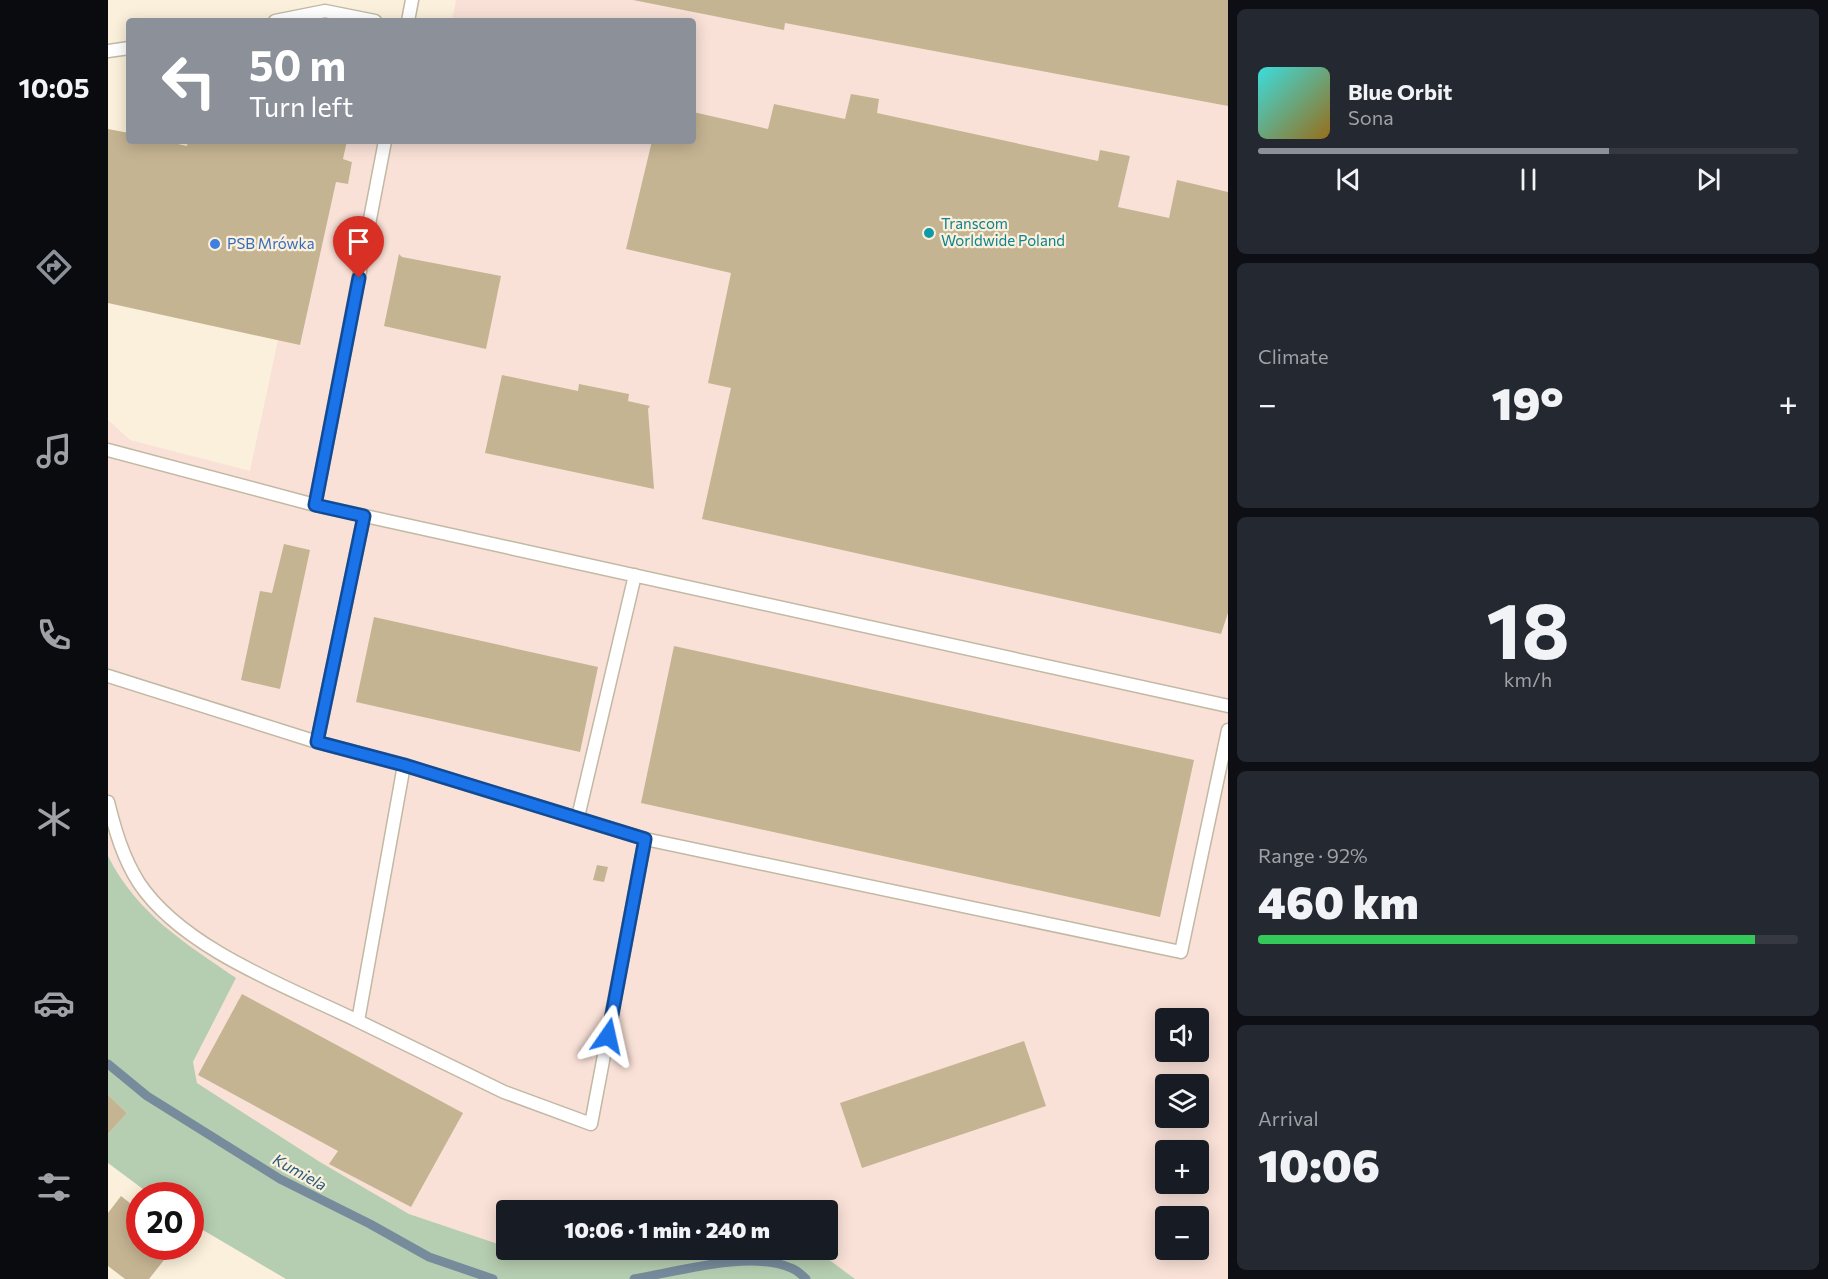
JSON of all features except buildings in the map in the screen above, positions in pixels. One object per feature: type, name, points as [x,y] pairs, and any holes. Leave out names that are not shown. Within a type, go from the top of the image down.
[{"type":"lane","points":[[409,18],[412,0]]},
{"type":"lane","points":[[289,18],[325,11],[360,18]]},
{"type":"lane","points":[[108,51],[126,48]]},
{"type":"lane","points":[[315,505],[384,144]]},
{"type":"lane","points":[[108,450],[315,505],[1228,706]]},
{"type":"lane","points":[[317,742],[364,516]]},
{"type":"lane","points":[[578,817],[635,575]]},
{"type":"lane","points":[[108,676],[317,742],[404,765],[645,839],[1181,952],[1228,730]]},
{"type":"lane","points":[[358,1021],[404,765]]},
{"type":"lane","points":[[108,801],[118,841],[139,883],[169,916],[221,955],[504,1092],[591,1124],[645,839]]},
{"type":"shaded area","points":[[456,0],[1228,0],[1228,1279],[855,1279],[829,1260],[838,1260],[838,1200],[496,1200],[496,1243],[409,1214],[320,1162],[197,1083],[193,1063],[236,978],[165,930],[128,891],[108,856],[108,420],[130,440],[250,471],[278,340],[336,182],[348,184],[352,162],[343,159],[346,144],[696,144],[696,18],[453,18]]},
{"type":"green space","points":[[108,856],[133,895],[148,911],[181,939],[236,978],[193,1062],[197,1083],[320,1162],[409,1214],[496,1243],[496,1260],[829,1260],[855,1279],[286,1279],[204,1231],[204,1182],[134,1182],[108,1163],[108,1134],[127,1113],[108,1095]]},
{"type":"waterway","name":"Kumiela","points":[[108,1064],[147,1096],[280,1179],[370,1224],[429,1257],[493,1279]]},
{"type":"waterway","name":"Kumiela","points":[[634,1279],[713,1264],[756,1261],[791,1268],[806,1279]]},
{"type":"place","name":"Transcom Worldwide Poland","points":[[929,233]]},
{"type":"place","name":"PSB Mrówka","points":[[215,244]]},
{"type":"route","points":[[359,278],[315,505],[364,516],[317,742],[404,765],[645,839],[608,1036]]}]
